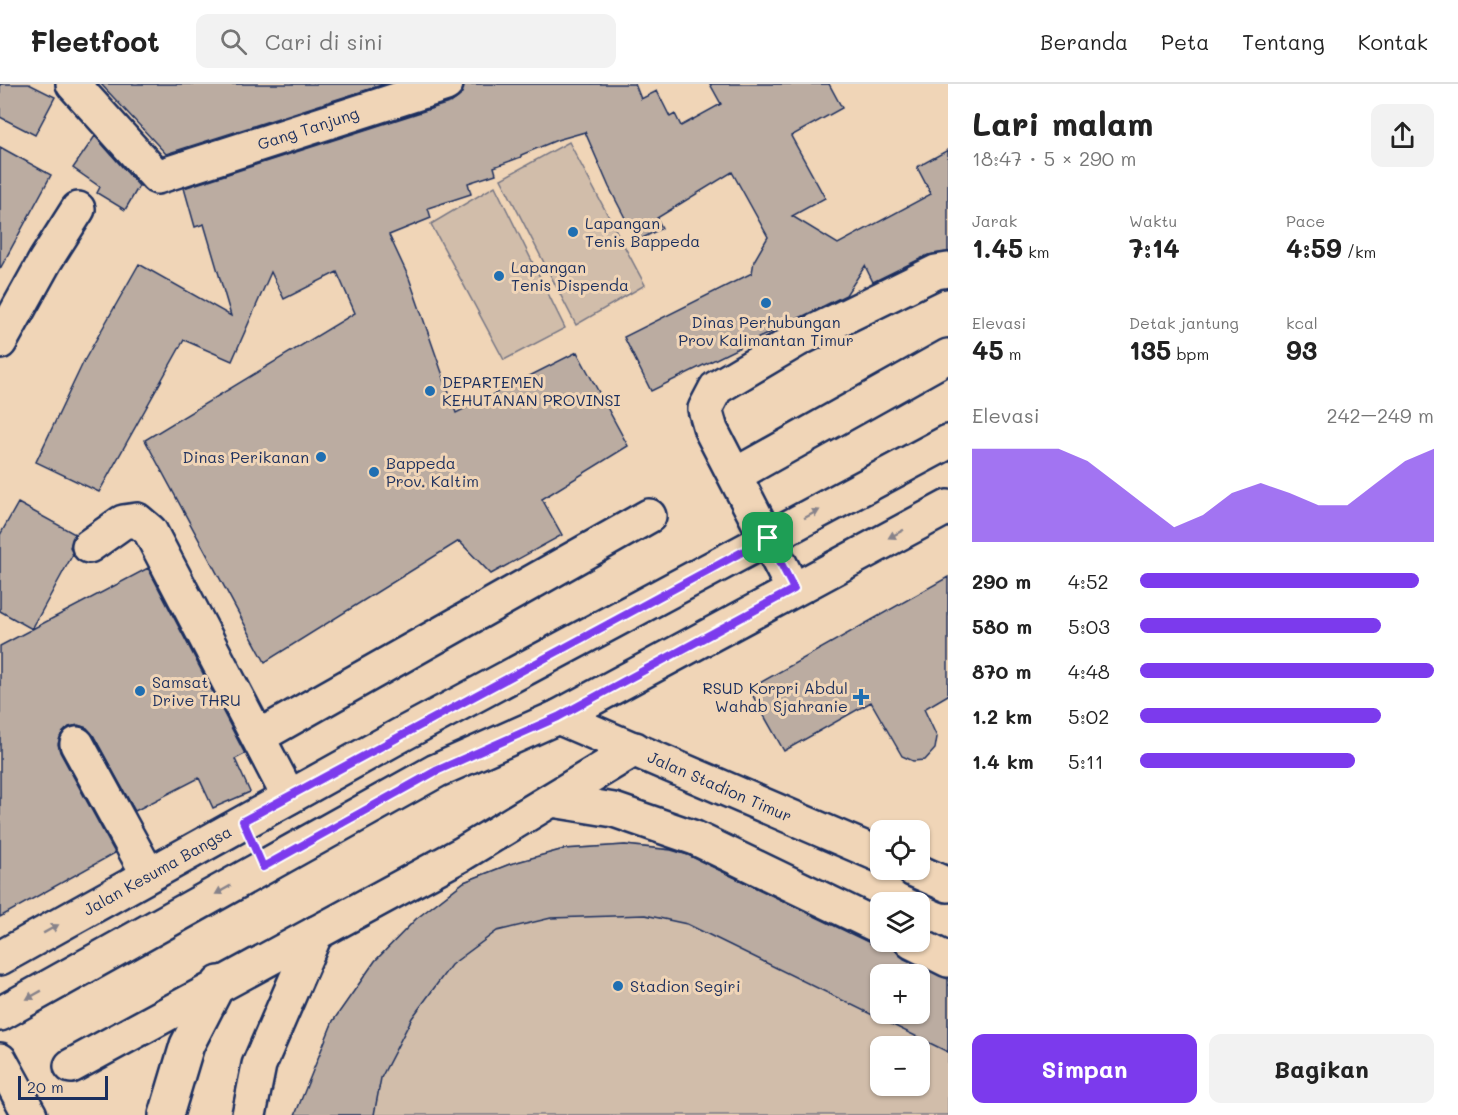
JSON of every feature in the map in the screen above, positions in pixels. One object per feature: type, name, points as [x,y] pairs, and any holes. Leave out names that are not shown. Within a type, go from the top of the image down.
[{"type":"street","name":"Gang Tanjung","points":[[73,84],[157,177],[446,84]]},
{"type":"street","points":[[0,342],[45,261],[78,209]]},
{"type":"street","points":[[794,589],[705,417],[707,401],[716,388],[796,340],[936,272],[948,270]]},
{"type":"street","points":[[735,475],[948,356]]},
{"type":"street","name":"Jalan Kesuma Bangsa","points":[[0,958],[243,821],[948,442]]},
{"type":"street","points":[[0,1014],[463,758],[558,717],[948,507]]},
{"type":"street","points":[[258,737],[650,516]]},
{"type":"street","points":[[89,546],[123,522],[137,520],[150,531],[289,797]]},
{"type":"street","points":[[438,715],[463,758]]},
{"type":"street","name":"Jalan Stadion Timur","points":[[558,717],[870,851]]},
{"type":"street","points":[[77,744],[148,874]]},
{"type":"street","points":[[71,1066],[219,983],[462,854],[635,749]]},
{"type":"street","points":[[552,800],[614,810],[695,838],[870,922]]},
{"type":"street","points":[[243,821],[263,867]]},
{"type":"street","points":[[930,877],[948,885]]},
{"type":"street","points":[[249,1115],[259,1065],[316,933]]},
{"type":"street","points":[[930,951],[948,960]]},
{"type":"street","points":[[166,1115],[187,1045],[219,983]]},
{"type":"street","points":[[0,1060],[30,1115]]},
{"type":"shaded area","name":"Lapangan Tenis Bappeda","points":[[569,142],[645,285],[576,325],[501,179]]},
{"type":"shaded area","name":"Lapangan Tenis Dispenda","points":[[495,186],[565,328],[504,360],[431,224]]},
{"type":"shaded area","name":"Stadion Segiri","points":[[625,845],[675,850],[768,885],[870,937],[870,952],[901,952],[924,964],[870,964],[870,1024],[930,1024],[930,967],[948,976],[948,1115],[296,1115],[333,1021],[375,961],[416,919],[464,882],[510,864],[564,849]]},
{"type":"building","points":[[0,84],[29,84],[55,97],[35,135],[0,117]]},
{"type":"building","points":[[101,84],[385,84],[166,154]]},
{"type":"building","points":[[464,84],[635,84],[641,99],[657,91],[670,117],[675,114],[681,126],[721,104],[710,84],[829,84],[842,108],[791,136],[825,198],[792,216],[838,244],[931,194],[917,167],[948,150],[948,252],[928,255],[873,282],[865,266],[846,295],[651,391],[624,337],[752,273],[754,261],[768,237],[732,172],[657,218],[662,228],[637,241],[609,187],[585,132],[557,140],[494,167],[496,174],[468,183],[471,194],[428,208],[431,218],[389,235],[409,278],[456,413],[577,352],[628,446],[542,499],[562,535],[491,574],[459,541],[265,662],[145,440],[355,313],[337,272],[284,299],[271,272],[232,361],[184,340],[99,492],[36,462],[84,361],[139,264],[231,316],[204,224],[195,227],[184,188],[452,102],[460,96]]},
{"type":"building","points":[[95,136],[139,186],[125,210],[97,193],[100,187],[73,168]]},
{"type":"building","points":[[0,147],[51,175],[0,269]]},
{"type":"building","points":[[18,503],[75,534],[70,547],[73,554],[32,629],[0,611],[0,535]]},
{"type":"building","points":[[148,568],[245,754],[235,759],[250,792],[213,808],[199,778],[135,811],[93,735],[87,728],[78,725],[69,727],[61,735],[58,744],[60,752],[115,853],[0,917],[0,646]]},
{"type":"building","points":[[948,577],[948,695],[924,709],[937,737],[935,749],[925,760],[913,761],[902,756],[871,702],[784,751],[749,689]]},
{"type":"building","points":[[625,845],[671,850],[688,855],[870,943],[870,952],[898,952],[904,959],[915,964],[870,964],[870,1014],[687,924],[645,915],[551,918],[497,931],[451,965],[412,1018],[381,1078],[374,1115],[295,1115],[333,1021],[375,961],[416,919],[464,882],[510,864],[564,849]]},
{"type":"building","points":[[930,971],[948,979],[948,1052],[930,1043],[930,1036],[915,1036],[891,1024],[930,1024]]},
{"type":"place","name":"Lapangan Tenis Bappeda","points":[[573,232]]},
{"type":"place","name":"Lapangan Tenis Dispenda","points":[[499,276]]},
{"type":"place","name":"Dinas Perhubungan Prov Kalimantan Timur","points":[[766,303]]},
{"type":"place","name":"DEPARTEMEN KEHUTANAN PROVINSI","points":[[430,391]]},
{"type":"place","name":"Dinas Perikanan","points":[[321,457]]},
{"type":"place","name":"Bappeda Prov. Kaltim","points":[[374,472]]},
{"type":"place","name":"Samsat Drive THRU","points":[[140,691]]},
{"type":"place","name":"RSUD Korpri Abdul Wahab Sjahranie","points":[[861,697]]},
{"type":"place","name":"Stadion Segiri","points":[[618,986]]},
{"type":"route","points":[[768,538],[794,589],[558,717],[436,771],[263,867],[243,821],[768,538]]}]
